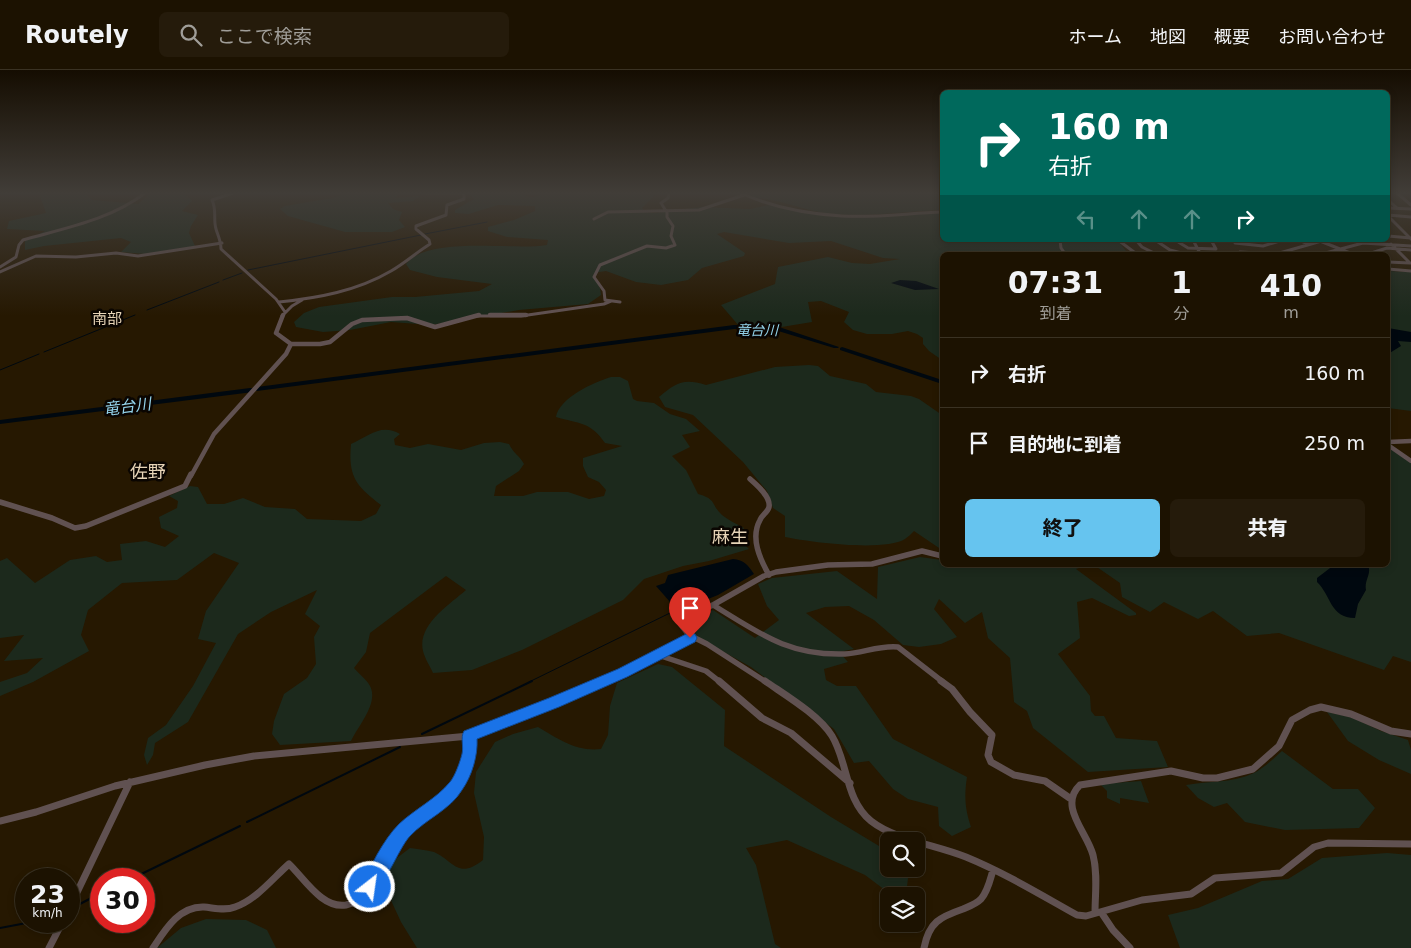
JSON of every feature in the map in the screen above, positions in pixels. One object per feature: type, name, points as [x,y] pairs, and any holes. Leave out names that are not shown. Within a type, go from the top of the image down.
[{"type":"street","points":[[0,267],[15,259],[18,254],[18,246],[26,238],[40,234]]},
{"type":"street","points":[[219,234],[222,243],[221,249],[279,302],[285,312]]},
{"type":"street","points":[[279,302],[302,300],[342,292],[395,269],[430,244],[429,240],[422,234]]},
{"type":"street","points":[[620,302],[605,300],[605,293],[594,277],[600,265],[647,246],[666,248],[675,245],[671,234]]},
{"type":"street","points":[[1390,236],[1411,238]]},
{"type":"street","points":[[1121,242],[1134,252]]},
{"type":"street","points":[[1138,242],[1142,247],[1152,252]]},
{"type":"street","points":[[1158,242],[1167,249],[1178,252]]},
{"type":"street","points":[[1178,242],[1184,246],[1216,249],[1212,242]]},
{"type":"street","points":[[1194,242],[1199,252]]},
{"type":"street","points":[[1234,242],[1263,246],[1276,242]]},
{"type":"street","points":[[1302,242],[1309,245]]},
{"type":"street","points":[[1283,252],[1316,242]]},
{"type":"street","points":[[1325,242],[1346,252]]},
{"type":"street","points":[[0,272],[36,256],[76,257],[116,253],[145,255],[222,243]]},
{"type":"street","points":[[1328,252],[1363,243],[1411,246]]},
{"type":"street","points":[[1390,244],[1410,263],[1390,262]]},
{"type":"street","points":[[1376,252],[1386,249],[1411,250]]},
{"type":"street","points":[[1390,269],[1411,271]]},
{"type":"street","points":[[302,300],[285,312],[276,332],[279,337],[291,344],[330,342],[349,326],[362,320],[407,318],[435,326],[474,316],[521,316],[604,304],[612,301]]},
{"type":"street","points":[[0,502],[52,518],[75,528],[86,526],[185,486],[214,434],[286,354],[291,344]]},
{"type":"street","points":[[1390,444],[1411,441]]},
{"type":"street","points":[[1390,445],[1411,461]]},
{"type":"street","points":[[750,479],[761,490],[770,504],[769,510],[759,520],[756,540],[756,548],[769,575]]},
{"type":"street","points":[[940,555],[922,550],[872,564],[828,565],[769,575],[682,622],[683,629],[690,638],[705,643],[749,670],[831,732],[862,813],[876,825],[949,850],[993,870],[1077,915],[1086,916],[1142,900],[1191,894],[1215,878],[1281,873],[1314,847],[1328,843],[1411,844]]},
{"type":"street","points":[[714,605],[766,638],[799,651],[842,654],[858,653],[889,646],[898,647],[952,688],[970,712],[990,732],[992,735],[988,755],[991,762],[1014,775],[1045,781],[1071,799]]},
{"type":"street","points":[[0,821],[36,812],[130,782],[205,764],[254,756],[469,736],[554,702],[658,655],[690,638]]},
{"type":"street","points":[[658,655],[706,671],[718,679],[762,718],[791,733],[850,783]]},
{"type":"street","points":[[1130,948],[1098,913],[1092,854],[1086,836],[1078,824],[1071,799],[1074,791],[1080,785],[1088,782],[1171,771],[1203,778],[1217,778],[1253,770],[1279,746],[1286,728],[1292,720],[1300,714],[1321,707],[1351,714],[1391,731],[1411,734]]},
{"type":"street","points":[[153,948],[160,936],[185,911],[198,906],[224,910],[237,906],[250,898],[289,864],[297,870],[304,881],[328,901],[345,906],[354,901],[370,887],[389,853],[405,830],[440,803],[457,785],[470,753],[469,736]]},
{"type":"street","points":[[80,886],[130,782]]},
{"type":"street","points":[[924,948],[931,926],[938,918],[978,903],[986,894],[993,870]]},
{"type":"street","points":[[50,948],[57,933]]},
{"type":"green space","points":[[39,234],[189,234],[195,246],[145,254],[121,252],[131,242],[121,238],[44,246],[25,250],[25,241]]},
{"type":"green space","points":[[497,234],[717,234],[745,253],[744,256],[702,268],[688,280],[661,285],[636,282],[606,271],[599,272],[593,275],[600,288],[601,295],[588,304],[519,310],[431,325],[391,322],[350,330],[323,332],[296,327],[294,322],[304,313],[319,307],[392,297],[415,297],[479,291],[492,284],[437,277],[410,270],[406,264],[417,255],[451,247],[547,245],[548,240],[507,237]]},
{"type":"green space","points":[[736,234],[940,234],[940,242],[1119,242],[1128,252],[940,252],[940,359],[923,344],[923,338],[908,331],[892,334],[867,334],[853,330],[844,322],[849,312],[821,301],[808,302],[812,322],[745,333],[721,305],[775,284],[778,267],[828,257],[852,263],[870,264],[900,259],[883,258],[831,241],[789,243]]},
{"type":"green space","points":[[1390,271],[1411,272],[1411,411],[1390,408]]},
{"type":"green space","points":[[818,366],[830,376],[866,384],[876,392],[911,396],[919,399],[940,414],[940,549],[914,531],[905,539],[881,545],[846,545],[785,537],[785,516],[773,508],[767,491],[743,462],[693,415],[665,407],[659,397],[680,383],[691,382],[706,385],[775,367]]},
{"type":"green space","points":[[611,377],[620,377],[628,381],[633,399],[654,403],[670,414],[686,419],[700,431],[682,435],[690,447],[672,456],[686,470],[698,494],[711,500],[722,515],[744,528],[737,537],[749,549],[709,561],[683,566],[644,579],[623,600],[522,650],[472,670],[433,673],[423,651],[422,642],[425,633],[429,624],[436,616],[466,590],[446,576],[370,633],[366,652],[354,668],[370,686],[372,700],[351,741],[280,745],[272,734],[274,721],[284,694],[307,678],[316,664],[314,637],[320,626],[305,614],[317,590],[271,612],[238,634],[188,722],[155,743],[153,755],[147,765],[144,755],[148,738],[166,725],[193,686],[216,643],[198,639],[206,611],[239,563],[214,553],[177,580],[122,583],[88,610],[81,635],[89,651],[33,682],[0,696],[0,682],[27,673],[43,658],[4,661],[24,635],[0,638],[0,561],[7,558],[35,583],[70,560],[96,556],[107,562],[122,560],[120,544],[146,541],[165,547],[179,536],[161,528],[159,517],[177,508],[178,501],[169,496],[190,486],[198,487],[207,504],[224,504],[243,498],[265,507],[295,509],[307,519],[361,521],[376,514],[381,505],[365,492],[356,480],[351,465],[351,444],[381,430],[400,434],[394,439],[395,445],[410,448],[428,444],[461,450],[484,443],[500,442],[509,444],[524,464],[519,471],[496,486],[494,496],[523,496],[537,492],[568,492],[589,499],[604,496],[606,490],[599,482],[588,477],[583,466],[583,458],[622,446],[605,443],[600,436],[584,424],[556,417],[563,403],[570,397],[587,387]]},
{"type":"green space","points":[[1390,448],[1411,463],[1411,662],[1393,656],[1384,670],[1279,633],[1247,636],[1213,611],[1198,619],[1164,602],[1150,612],[1122,597],[1120,583],[1097,567],[1390,567]]},
{"type":"green space","points":[[920,557],[940,560],[940,567],[1082,567],[1076,569],[1136,613],[1136,615],[1129,616],[1092,598],[1077,602],[1080,638],[1058,654],[1090,696],[1091,711],[1095,716],[1104,716],[1116,738],[1157,741],[1168,767],[1088,772],[1033,728],[1027,711],[1014,702],[1010,658],[988,638],[982,612],[965,623],[939,599],[934,609],[957,637],[941,644],[919,647],[903,645],[874,620],[849,606],[825,607],[806,613],[854,649],[839,652],[848,662],[824,669],[826,680],[837,686],[856,686],[893,739],[967,777],[966,802],[971,827],[952,836],[939,826],[938,807],[908,799],[893,789],[869,761],[854,763],[834,729],[751,667],[697,637],[686,626],[696,616],[713,610],[755,638],[779,620],[767,606],[758,584],[772,578],[837,571],[877,599],[878,567]]},
{"type":"green space","points":[[658,664],[672,667],[725,710],[724,746],[831,817],[880,847],[880,877],[908,877],[907,887],[881,887],[865,875],[787,840],[746,848],[756,865],[775,944],[781,948],[417,948],[401,922],[388,894],[389,864],[410,848],[434,852],[462,869],[475,866],[483,860],[484,837],[474,793],[476,772],[495,742],[513,734],[538,727],[576,747],[601,749],[608,735],[610,706],[617,683]]},
{"type":"green space","points":[[1327,712],[1351,717],[1381,731],[1408,740],[1411,750],[1411,774],[1379,760],[1348,741]]},
{"type":"green space","points":[[1282,751],[1333,789],[1358,789],[1375,808],[1359,828],[1285,830],[1245,822],[1227,803],[1214,807],[1198,798],[1186,785],[1246,776],[1269,763]]},
{"type":"green space","points":[[1141,781],[1149,803],[1120,798],[1120,804],[1107,798],[1107,791],[1100,784]]},
{"type":"green space","points":[[1387,853],[1411,855],[1411,948],[1180,948],[1168,915],[1198,908],[1262,881],[1288,879],[1322,858]]},
{"type":"green space","points":[[206,919],[246,920],[267,930],[276,948],[157,948],[181,928]]},
{"type":"shaded area","points":[[900,280],[916,281],[939,289],[915,290],[891,283]]},
{"type":"shaded area","points":[[1390,328],[1411,332],[1411,342],[1398,341],[1401,346],[1390,353]]},
{"type":"shaded area","points":[[733,559],[745,563],[754,574],[718,595],[678,611],[656,586],[665,583],[668,575]]},
{"type":"shaded area","points":[[1331,567],[1369,567],[1366,590],[1358,604],[1355,618],[1347,617],[1336,610],[1317,582],[1317,578]]},
{"type":"waterway","points":[[248,270],[421,235]]},
{"type":"waterway","points":[[223,280],[242,273]]},
{"type":"waterway","points":[[147,310],[219,282]]},
{"type":"waterway","points":[[44,352],[135,315]]},
{"type":"waterway","name":"竜台川","points":[[705,331],[734,327],[776,328],[836,347]]},
{"type":"waterway","name":"竜台川","points":[[636,340],[702,331]]},
{"type":"waterway","name":"竜台川","points":[[565,349],[633,340]]},
{"type":"waterway","name":"竜台川","points":[[492,358],[562,349]]},
{"type":"waterway","name":"竜台川","points":[[842,349],[940,381]]},
{"type":"waterway","points":[[0,370],[39,354]]},
{"type":"waterway","name":"竜台川","points":[[416,368],[488,359]]},
{"type":"waterway","name":"竜台川","points":[[337,379],[412,369]]},
{"type":"waterway","name":"竜台川","points":[[257,389],[334,379]]},
{"type":"waterway","name":"竜台川","points":[[172,400],[250,390]]},
{"type":"waterway","name":"竜台川","points":[[85,411],[169,401]]},
{"type":"waterway","name":"竜台川","points":[[0,422],[82,412]]},
{"type":"waterway","points":[[529,682],[670,613]]},
{"type":"waterway","points":[[422,734],[532,681]]},
{"type":"waterway","points":[[247,822],[400,747]]},
{"type":"waterway","points":[[154,868],[240,826]]},
{"type":"waterway","points":[[80,904],[90,899]]},
{"type":"waterway","points":[[0,928],[15,925]]},
{"type":"district","name":"南部","points":[[107,319]]},
{"type":"district","name":"佐野","points":[[148,472]]},
{"type":"district","name":"麻生","points":[[730,537]]},
{"type":"route","points":[[370,887],[389,853],[405,830],[440,803],[457,785],[470,753],[469,736],[622,673],[690,638]]}]
